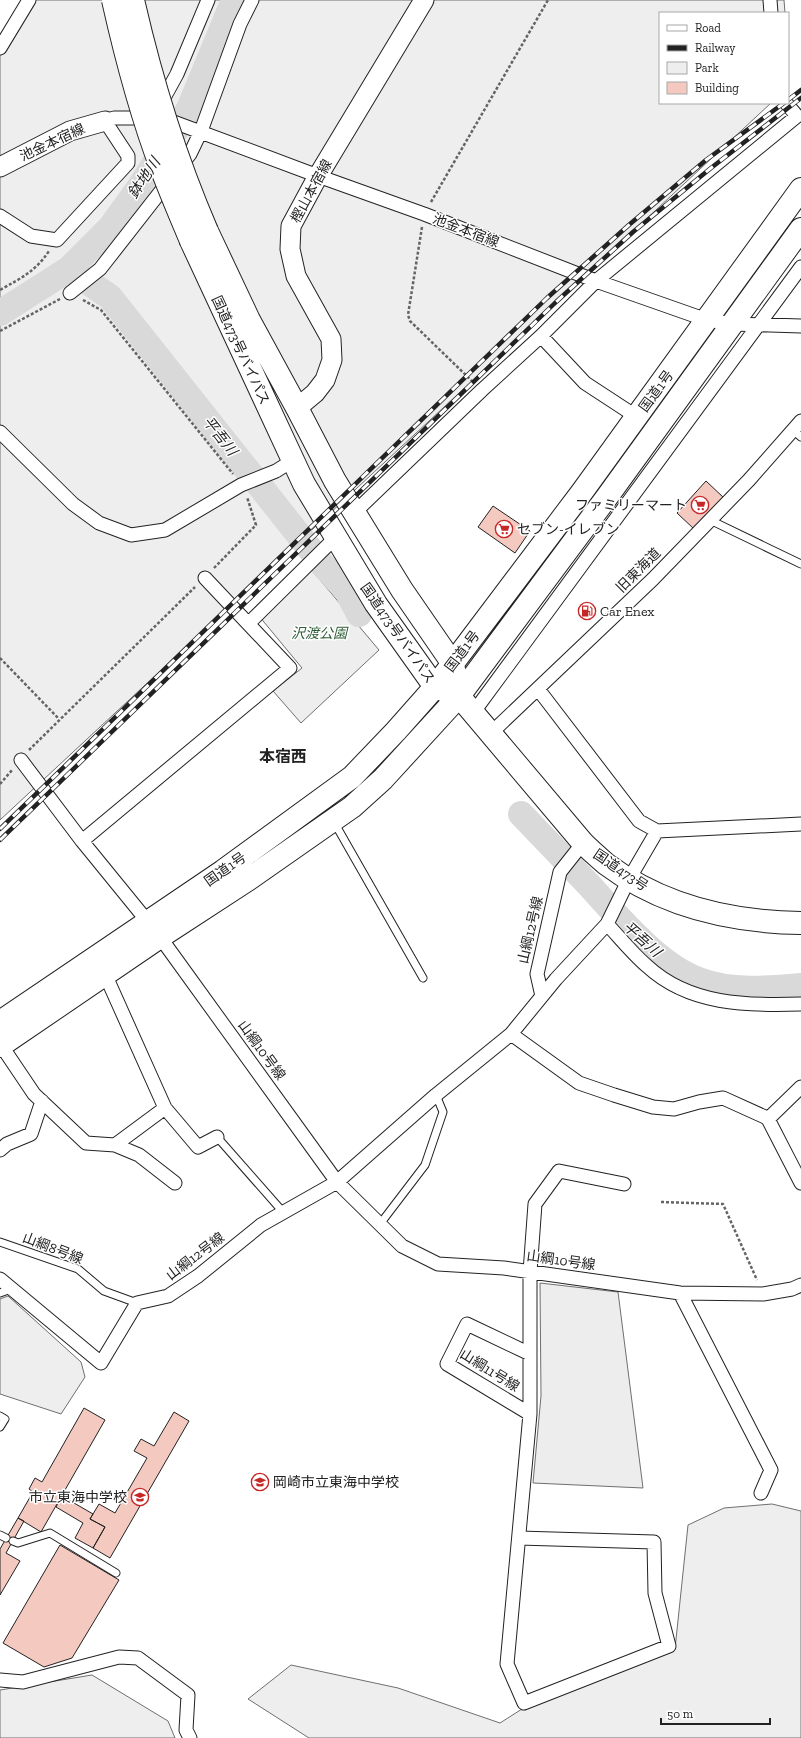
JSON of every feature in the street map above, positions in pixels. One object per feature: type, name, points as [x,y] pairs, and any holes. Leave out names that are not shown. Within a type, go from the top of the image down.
[{"type":"highway","name":"国道473号バイパス","points":[[113,0],[140,105],[162,169],[199,236],[249,320],[335,481],[402,590],[453,664],[459,696]]},
{"type":"highway","name":"国道473号バイパス","points":[[133,0],[143,44],[187,186],[199,236],[284,466],[332,541],[435,687],[459,696]]},
{"type":"highway","name":"国道1号","points":[[0,1045],[105,974],[154,929],[224,871],[352,777],[396,731],[453,664],[637,417],[801,190]]},
{"type":"highway","name":"国道1号","points":[[0,1022],[154,929],[249,879],[352,807],[383,780],[459,696],[625,472],[801,229]]},
{"type":"highway","name":"国道473号","points":[[459,696],[583,843],[606,863],[629,879],[652,891],[702,910],[729,917],[755,921],[801,923]]},
{"type":"street","points":[[0,48],[30,0]]},
{"type":"street","points":[[152,119],[177,74],[208,0]]},
{"type":"street","points":[[70,293],[100,269],[190,154],[201,131],[240,24],[252,0]]},
{"type":"street","name":"樫山本宿線","points":[[297,408],[315,393],[325,380],[332,360],[331,338],[296,276],[290,249],[291,226],[318,176],[424,0]]},
{"type":"street","points":[[770,0],[771,12]]},
{"type":"street","points":[[354,513],[482,390],[541,336],[596,280],[797,116],[787,104]]},
{"type":"street","name":"池金本宿線","points":[[0,167],[70,132],[114,118],[171,121],[707,320],[733,324],[801,326]]},
{"type":"street","points":[[0,216],[31,236],[57,240],[128,163],[128,156],[104,121]]},
{"type":"street","points":[[473,713],[801,267]]},
{"type":"street","points":[[541,336],[585,383],[637,417]]},
{"type":"street","name":"旧東海道","points":[[490,734],[653,579],[798,429]]},
{"type":"street","points":[[0,432],[73,504],[99,523],[131,535],[165,530],[241,486],[284,466]]},
{"type":"street","points":[[625,472],[630,499]]},
{"type":"street","points":[[249,623],[332,541]]},
{"type":"street","points":[[82,841],[290,668],[205,578]]},
{"type":"street","points":[[521,613],[550,608]]},
{"type":"street","points":[[538,688],[639,821],[657,831],[801,824]]},
{"type":"street","name":"山綱10号線","points":[[21,760],[82,841],[154,929],[337,1182],[402,1246],[438,1264],[504,1268],[680,1293],[764,1294],[792,1289],[801,1285]]},
{"type":"street","name":"山綱12号線","points":[[137,1303],[168,1296],[198,1276],[261,1225],[337,1182],[436,1095],[511,1034],[542,996],[607,924],[629,879],[657,831]]},
{"type":"street","name":"山綱12号線","points":[[542,996],[537,974],[560,872],[583,843]]},
{"type":"street","points":[[607,924],[647,966],[678,987],[715,1000],[735,1003],[801,1004]]},
{"type":"street","points":[[105,974],[165,1108],[198,1147],[217,1137]]},
{"type":"street","points":[[511,1034],[579,1083],[586,1086],[653,1108],[674,1109],[723,1098],[768,1120],[801,1183]]},
{"type":"street","points":[[0,1045],[34,1094],[86,1143],[115,1145],[139,1154],[175,1183]]},
{"type":"street","points":[[768,1120],[801,1087]]},
{"type":"street","points":[[0,1150],[7,1144],[31,1134],[42,1101]]},
{"type":"street","points":[[115,1145],[165,1108]]},
{"type":"street","points":[[519,1538],[654,1542],[655,1593],[669,1646],[524,1703],[507,1664],[530,1414],[530,1272],[536,1204],[559,1171],[624,1184]]},
{"type":"street","points":[[0,1279],[6,1291],[101,1363],[137,1303]]},
{"type":"street","points":[[680,1293],[771,1470],[761,1493]]},
{"type":"street","name":"山綱11号線","points":[[530,1354],[467,1324],[447,1364],[530,1414]]},
{"type":"street","points":[[0,1680],[23,1682],[119,1657],[138,1658],[188,1695],[186,1730],[190,1738]]},
{"type":"lane","points":[[710,520],[801,564]]},
{"type":"lane","points":[[333,820],[423,978]]},
{"type":"lane","points":[[380,1224],[425,1165],[443,1112],[436,1095]]},
{"type":"lane","points":[[217,1137],[283,1212]]},
{"type":"lane","name":"山綱8号線","points":[[0,1242],[78,1268],[104,1291],[137,1303]]},
{"type":"lane","points":[[0,1416],[5,1420],[0,1427]]},
{"type":"lane","points":[[6,1538],[18,1543],[50,1533],[116,1573]]},
{"type":"path","points":[[482,390],[410,321],[408,316],[424,214],[548,0]]},
{"type":"path","points":[[0,290],[24,277],[39,266],[57,240]]},
{"type":"path","points":[[0,331],[70,293],[101,310],[241,486],[250,505],[256,525],[205,578],[59,719],[0,658]]},
{"type":"path","points":[[661,1202],[723,1204],[764,1294]]},
{"type":"green space","points":[[22,0],[784,0],[785,12],[659,12],[659,104],[770,104],[0,820],[0,35]]},
{"type":"green space","name":"沢渡公園","points":[[310,568],[379,650],[301,723],[273,691],[302,668],[259,616]]},
{"type":"green space","points":[[8,1296],[81,1362],[85,1377],[61,1414],[0,1394],[0,1299]]},
{"type":"green space","points":[[772,1504],[801,1511],[801,1738],[309,1738],[248,1699],[291,1665],[398,1688],[500,1723],[522,1709],[675,1649],[688,1525],[724,1508]]},
{"type":"green space","points":[[92,1675],[168,1721],[175,1738],[0,1738],[0,1690]]},
{"type":"shaded area","points":[[540,1283],[618,1292],[643,1488],[533,1483],[541,1396]]},
{"type":"building","name":"ファミリーマート","points":[[706,481],[724,498],[694,529],[677,513]]},
{"type":"building","name":"セブン-イレブン","points":[[493,506],[530,531],[515,553],[478,527]]},
{"type":"building","points":[[84,1408],[105,1420],[41,1532],[18,1518],[33,1492],[29,1489],[35,1478],[42,1482]]},
{"type":"building","points":[[174,1412],[189,1421],[110,1558],[93,1548],[105,1527],[90,1519],[99,1504],[115,1513],[147,1458],[134,1451],[141,1439],[154,1446]]},
{"type":"building","points":[[62,1496],[93,1514],[90,1519],[105,1527],[93,1548],[75,1538],[83,1523],[56,1507]]},
{"type":"building","points":[[18,1518],[24,1521],[6,1553],[20,1561],[0,1595],[0,1549]]},
{"type":"building","points":[[60,1545],[119,1580],[72,1658],[44,1667],[3,1643]]},
{"type":"waterway","name":"鉢地川","points":[[0,313],[69,269],[110,228],[141,185],[189,109],[234,0]]},
{"type":"waterway","name":"平吾川","points":[[69,269],[110,297],[321,563],[347,591],[359,614]]},
{"type":"waterway","name":"平吾川","points":[[521,814],[626,926],[669,964],[684,973],[711,984],[749,989],[801,986]]},
{"type":"railway","points":[[789,99],[801,90]]},
{"type":"railway","points":[[0,840],[556,302],[633,232],[711,168],[801,98]]},
{"type":"railway","points":[[0,829],[547,298],[630,224],[706,160],[783,104]]},
{"type":"place","name":"ファミリーマート","points":[[700,505]]},
{"type":"place","name":"セブン-イレブン","points":[[504,529]]},
{"type":"place","name":"Car Enex","points":[[587,611]]},
{"type":"place","name":"岡崎市立東海中学校","points":[[260,1482]]},
{"type":"place","name":"市立東海中学校","points":[[140,1497]]},
{"type":"district","name":"本宿西","points":[[283,756]]}]
